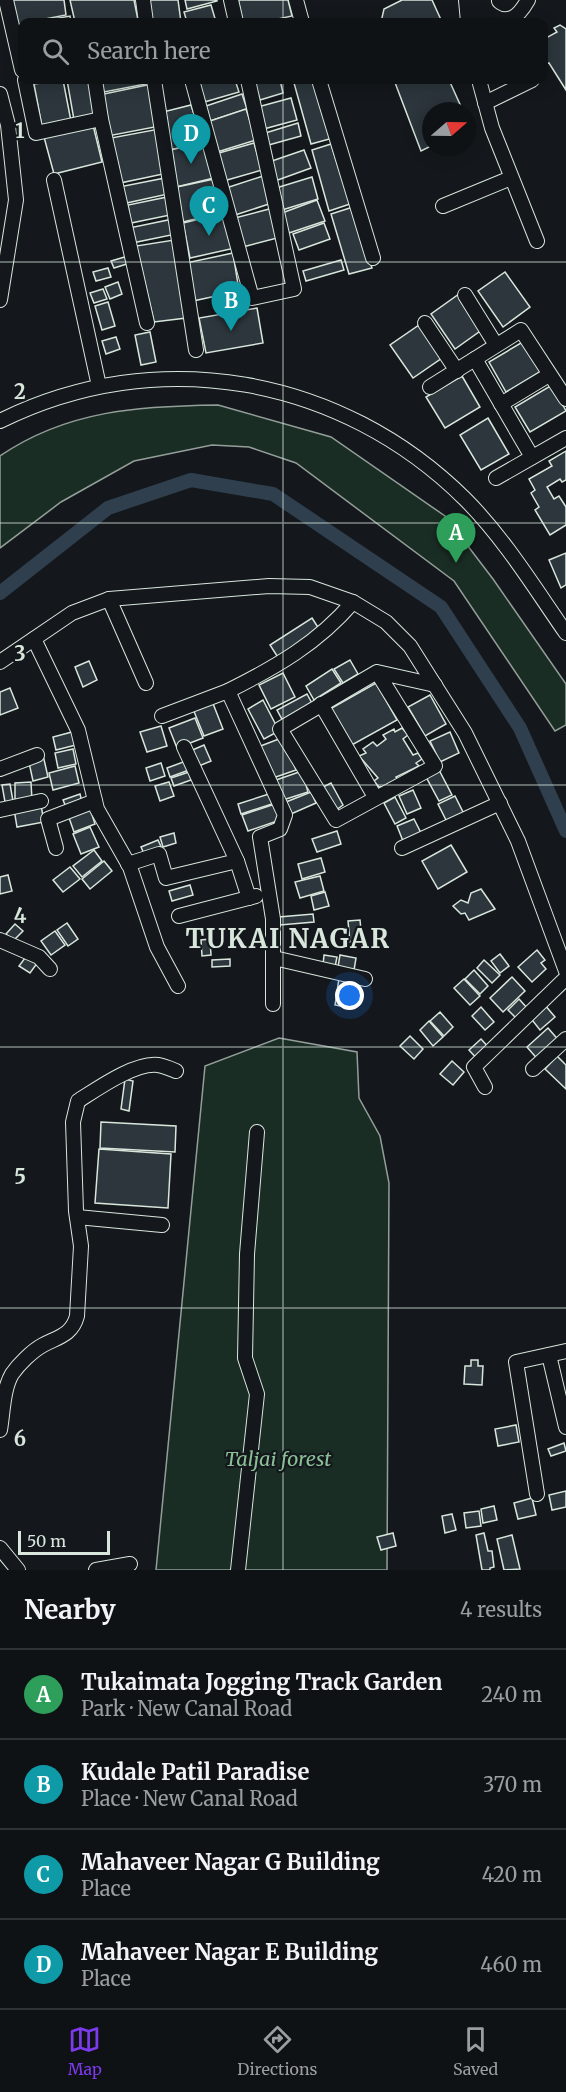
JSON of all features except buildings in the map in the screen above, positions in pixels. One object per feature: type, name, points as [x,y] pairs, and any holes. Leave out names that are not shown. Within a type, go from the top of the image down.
[{"type":"street","points":[[6,0],[18,52]]},
{"type":"street","points":[[143,0],[145,18]]},
{"type":"street","points":[[231,0],[235,18]]},
{"type":"street","points":[[296,0],[301,18]]},
{"type":"street","points":[[466,0],[468,18]]},
{"type":"street","points":[[475,0],[482,18]]},
{"type":"street","points":[[484,0],[483,6],[498,18]]},
{"type":"street","points":[[514,18],[528,0]]},
{"type":"street","points":[[520,18],[532,0]]},
{"type":"street","points":[[26,84],[36,133]]},
{"type":"street","points":[[96,84],[101,120],[147,322]]},
{"type":"street","points":[[155,84],[196,350]]},
{"type":"street","points":[[193,84],[252,298],[294,289],[249,84]]},
{"type":"street","points":[[320,84],[373,258]]},
{"type":"street","points":[[480,84],[511,178],[537,242]]},
{"type":"street","points":[[485,103],[524,84]]},
{"type":"street","points":[[0,94],[10,139],[16,200],[6,229],[0,300]]},
{"type":"street","points":[[10,139],[101,120]]},
{"type":"street","points":[[444,206],[511,178]]},
{"type":"street","points":[[54,180],[99,386]]},
{"type":"street","points":[[465,295],[496,345]]},
{"type":"street","points":[[425,323],[457,370]]},
{"type":"street","points":[[430,387],[521,330],[566,399]]},
{"type":"street","points":[[475,359],[532,457]]},
{"type":"street","points":[[501,404],[549,375]]},
{"type":"street","points":[[0,421],[59,396],[99,386],[188,378],[233,381],[284,393],[345,414],[384,435],[426,464],[466,499],[506,548],[566,633]]},
{"type":"street","points":[[496,478],[566,438]]},
{"type":"street","points":[[0,662],[72,613],[109,599],[269,586],[310,587],[353,602],[386,622],[410,646],[465,733],[518,841],[566,971]]},
{"type":"street","points":[[109,599],[146,683]]},
{"type":"street","points":[[162,716],[228,691],[314,642],[331,628],[353,602]]},
{"type":"street","points":[[34,639],[78,730],[96,809],[128,864],[157,947],[178,986]]},
{"type":"street","points":[[377,672],[435,766],[336,820],[280,729],[377,672],[435,685]]},
{"type":"street","points":[[228,691],[285,815],[280,829],[260,837],[267,893],[273,919],[273,1004]]},
{"type":"street","points":[[321,704],[375,797]]},
{"type":"street","points":[[184,747],[237,861],[249,898]]},
{"type":"street","points":[[0,769],[37,754]]},
{"type":"street","points":[[0,810],[41,801]]},
{"type":"street","points":[[56,848],[48,819],[95,801]]},
{"type":"street","points":[[402,848],[500,802]]},
{"type":"street","points":[[128,864],[159,854],[166,878],[237,861]]},
{"type":"street","points":[[178,916],[267,893]]},
{"type":"street","points":[[0,940],[39,957],[50,969]]},
{"type":"street","points":[[274,958],[365,979]]},
{"type":"street","points":[[484,1087],[474,1067],[566,978]]},
{"type":"street","points":[[533,1069],[566,1039]]},
{"type":"street","points":[[0,1430],[8,1382],[12,1373],[33,1352],[67,1334],[75,1326],[81,1246],[76,1217],[73,1122],[78,1101],[111,1080],[147,1066],[158,1065],[176,1071]]},
{"type":"street","points":[[238,1570],[257,1394],[246,1358],[247,1254],[257,1132]]},
{"type":"street","points":[[76,1217],[162,1225]]},
{"type":"street","points":[[537,1494],[516,1362],[566,1351]]},
{"type":"street","points":[[549,1355],[566,1427]]},
{"type":"street","points":[[0,1548],[18,1570]]},
{"type":"street","points":[[96,1570],[130,1564]]},
{"type":"green space","points":[[218,405],[331,437],[445,516],[493,579],[566,684],[566,725],[555,731],[454,581],[296,463],[249,447],[212,445],[134,461],[61,502],[0,548],[0,456],[51,429],[78,420],[132,409]]},
{"type":"green space","name":"Taljai forest","points":[[279,1038],[357,1052],[359,1098],[380,1136],[389,1183],[387,1570],[156,1570],[205,1066]]},
{"type":"waterway","points":[[0,593],[108,508],[191,480],[273,494],[441,607],[520,728],[566,831]]},
{"type":"place","name":"Mahaveer Nagar E Building","points":[[191,164]]},
{"type":"place","name":"Mahaveer Nagar G Building","points":[[209,236]]},
{"type":"place","name":"Kudale Patil Paradise","points":[[231,331]]},
{"type":"place","name":"Tukaimata Jogging Track Garden","points":[[456,563]]},
{"type":"district","name":"TUKAI NAGAR","points":[[288,939]]}]
